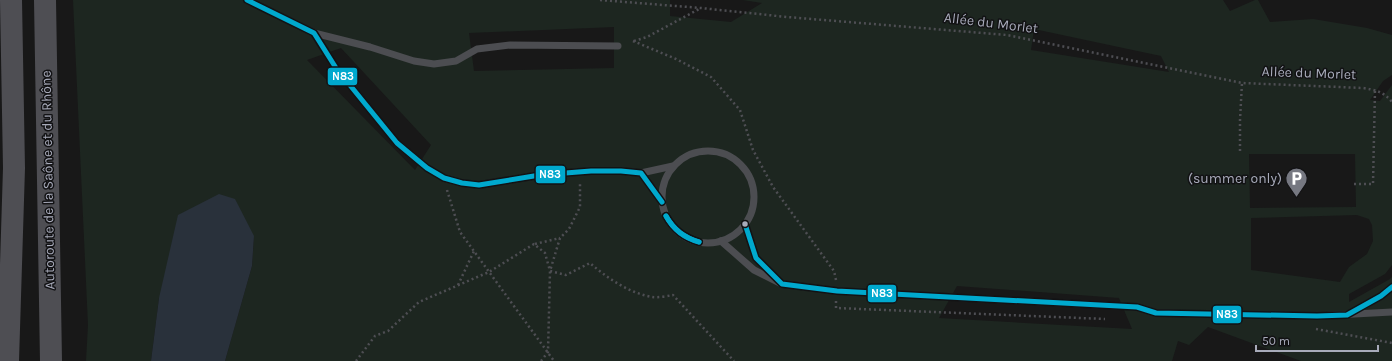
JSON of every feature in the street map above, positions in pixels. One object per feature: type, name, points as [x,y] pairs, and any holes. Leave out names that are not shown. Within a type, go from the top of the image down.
[{"type":"highway","points":[[8,361],[14,168],[11,0]]},
{"type":"highway","name":"Autoroute de la Saône et du Rhône","points":[[46,0],[51,361]]},
{"type":"lane","points":[[247,0],[314,33],[370,47],[414,61],[434,64],[456,61],[477,50],[510,45],[618,46]]},
{"type":"lane","points":[[314,33],[336,68],[397,143],[426,168],[444,178],[462,184],[479,185],[540,175],[580,172],[621,171],[641,173],[674,166],[692,154],[708,151],[724,154],[738,162],[749,176],[754,192],[752,209],[745,224],[735,234],[721,241],[710,243],[694,241],[680,233],[666,217],[662,202],[641,173]]},
{"type":"lane","points":[[662,202],[665,180],[674,166]]},
{"type":"lane","points":[[745,224],[756,258],[782,284]]},
{"type":"lane","points":[[721,241],[754,270],[782,284],[837,291],[1137,307],[1156,313],[1317,316],[1392,312]]},
{"type":"lane","points":[[1347,315],[1381,296],[1392,287]]},
{"type":"path","name":"Allée du Morlet","points":[[600,0],[1007,35],[1242,83],[1363,88],[1375,90]]},
{"type":"path","points":[[701,8],[647,37],[633,41],[676,59],[711,77],[740,110],[753,150],[773,187],[834,271],[837,291],[836,308],[1110,319]]},
{"type":"path","points":[[1240,151],[1242,83]]},
{"type":"path","points":[[1354,184],[1373,184],[1375,90],[1386,95],[1392,102]]},
{"type":"path","points":[[541,361],[548,352],[550,271],[560,238],[569,229],[580,207],[580,172]]},
{"type":"path","points":[[444,178],[460,232],[554,361]]},
{"type":"path","points":[[356,361],[375,336],[388,331],[419,302],[489,272],[534,244],[560,238]]},
{"type":"path","points":[[534,244],[545,253],[550,271]]},
{"type":"path","points":[[458,286],[474,251]]},
{"type":"path","points":[[550,271],[566,275],[590,263],[604,276],[630,290],[653,297],[674,295],[734,361]]},
{"type":"path","points":[[1310,327],[1392,343]]},
{"type":"shaded area","points":[[73,0],[670,0],[670,16],[731,22],[762,3],[743,0],[1223,0],[1230,11],[1258,0],[1270,22],[1313,19],[1367,28],[1392,35],[1392,75],[1383,81],[1370,100],[1380,101],[1392,85],[1392,265],[1385,274],[1349,294],[1349,302],[1392,277],[1392,361],[1301,361],[1208,327],[1189,345],[1178,341],[1172,361],[225,361],[252,266],[254,236],[159,298],[151,361],[86,361],[88,325]],"holes":[[[614,27],[614,68],[474,71],[469,33]],[[1034,29],[1161,56],[1169,72],[1031,50]],[[341,48],[431,145],[415,170],[307,60]],[[1249,154],[1355,154],[1356,207],[1250,208]],[[1357,215],[1369,219],[1372,225],[1373,241],[1367,254],[1349,267],[1340,282],[1251,270],[1251,218]],[[957,286],[1119,298],[1132,329],[939,318]]]},
{"type":"shaded area","points":[[219,194],[235,199],[254,236],[252,266],[225,361],[151,361],[159,298],[178,215]]},
{"type":"transit line","name":"N83","points":[[247,0],[314,33],[336,68],[397,143],[427,168],[444,178],[462,183],[479,185],[540,175],[591,171],[641,173],[662,202]]},
{"type":"transit line","name":"N83","points":[[666,216],[672,225],[680,232],[699,242]]},
{"type":"transit line","name":"N83","points":[[666,216],[672,225],[680,232],[688,238],[699,242]]},
{"type":"transit line","name":"N83","points":[[745,224],[756,258],[782,284],[837,291],[1137,307],[1156,313],[1317,316],[1347,315],[1381,296],[1392,287]]},
{"type":"place","name":"(summer only)","points":[[1297,198]]}]
